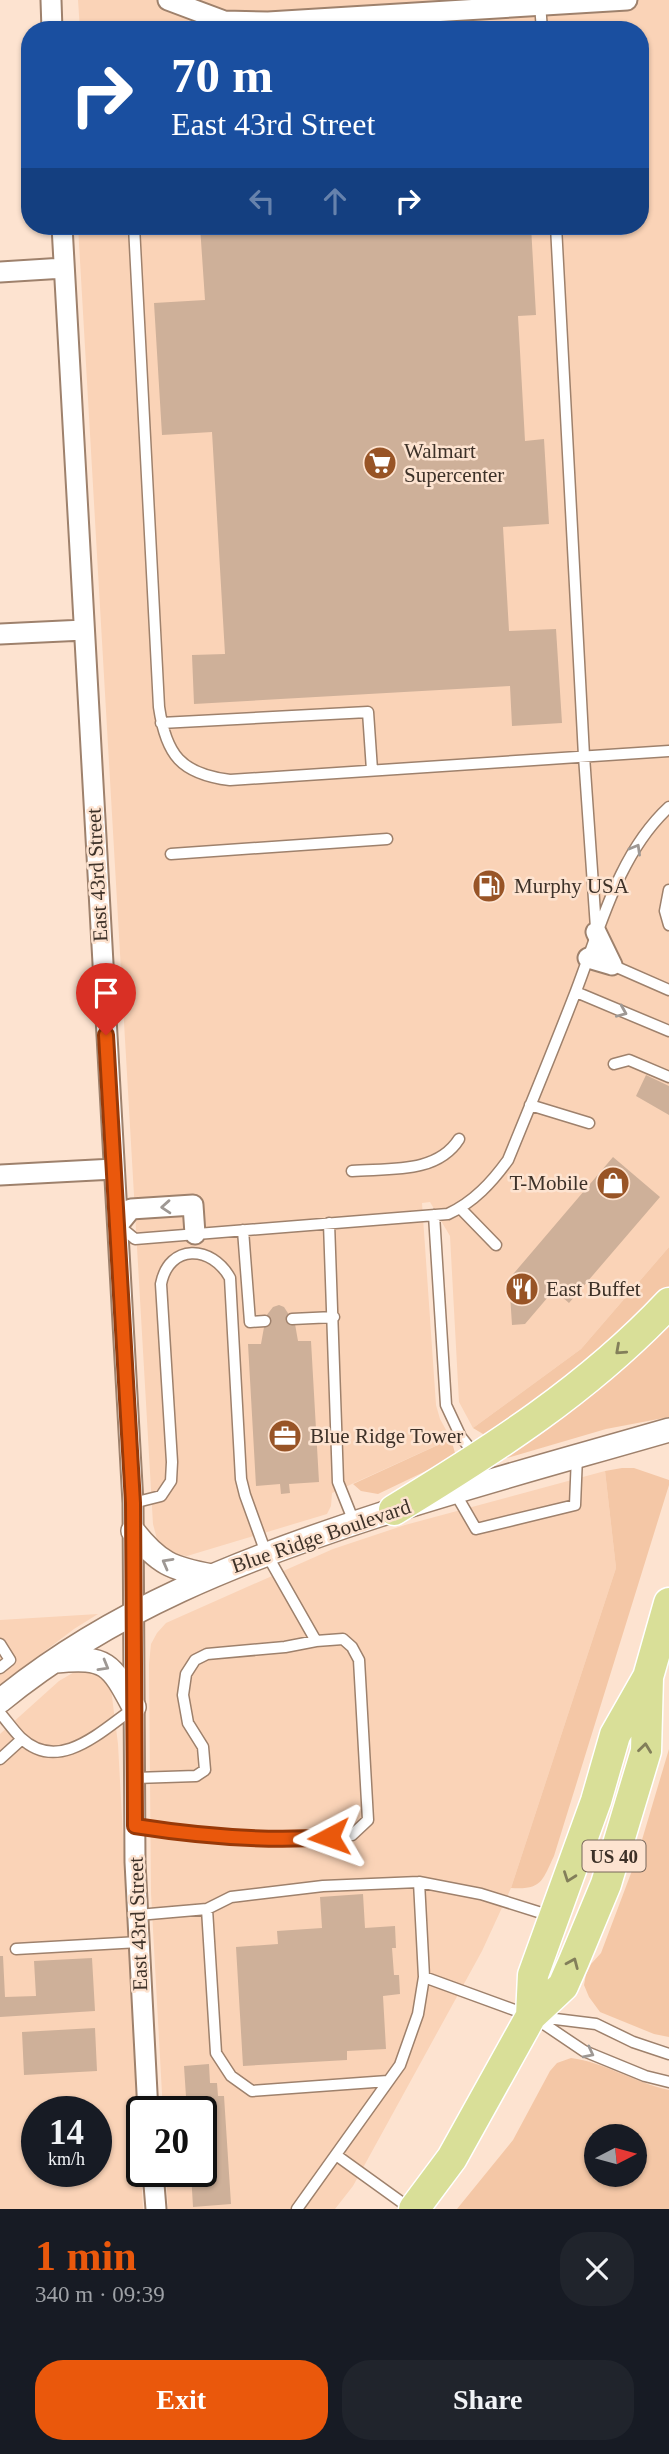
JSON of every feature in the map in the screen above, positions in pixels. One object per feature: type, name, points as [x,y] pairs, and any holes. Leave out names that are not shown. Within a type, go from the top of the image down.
[{"type":"main road","points":[[394,1510],[479,1459],[574,1392],[669,1303]]},
{"type":"main road","name":"US 40","points":[[531,2016],[533,1975],[596,1801],[615,1735],[648,1677],[669,1603]]},
{"type":"main road","name":"US 40","points":[[413,2209],[452,2158],[531,2016],[563,1986],[606,1884],[646,1751],[648,1677]]},
{"type":"street","points":[[51,0],[52,21]]},
{"type":"street","points":[[282,21],[540,3],[627,0]]},
{"type":"street","points":[[171,1],[224,21]]},
{"type":"street","name":"East 43rd Street","points":[[62,235],[133,1503],[135,1826],[147,2096]]},
{"type":"street","points":[[0,272],[64,268]]},
{"type":"street","points":[[0,634],[83,630]]},
{"type":"street","points":[[596,932],[612,965]]},
{"type":"street","points":[[588,958],[612,965]]},
{"type":"street","points":[[0,1175],[114,1169]]},
{"type":"street","points":[[118,1225],[131,1209],[193,1205],[195,1234]]},
{"type":"street","name":"Blue Ridge Boulevard","points":[[0,1701],[78,1644],[134,1612],[266,1553],[454,1491],[669,1430]]},
{"type":"street","points":[[133,1531],[155,1557],[169,1566],[212,1576]]},
{"type":"street","points":[[52,1662],[81,1659],[104,1664],[116,1674],[134,1707]]},
{"type":"street","points":[[154,2187],[156,2209]]},
{"type":"lane","points":[[540,3],[541,21]]},
{"type":"lane","points":[[134,235],[161,723],[179,763],[205,777],[230,780],[669,751]]},
{"type":"lane","points":[[556,235],[596,932]]},
{"type":"lane","points":[[161,723],[368,712],[372,770]]},
{"type":"lane","points":[[118,1225],[135,1238],[448,1214],[460,1208],[493,1181],[508,1160],[576,992],[596,932],[642,838],[657,817],[669,807]]},
{"type":"lane","points":[[171,853],[387,839]]},
{"type":"lane","points":[[669,890],[664,911],[669,925]]},
{"type":"lane","points":[[612,965],[669,990]]},
{"type":"lane","points":[[576,992],[669,1031]]},
{"type":"lane","points":[[614,1064],[629,1060],[669,1077]]},
{"type":"lane","points":[[530,1105],[589,1123]]},
{"type":"lane","points":[[352,1171],[430,1163],[444,1157],[458,1139]]},
{"type":"lane","points":[[460,1208],[496,1245]]},
{"type":"lane","points":[[434,1215],[446,1405],[461,1437],[479,1459]]},
{"type":"lane","points":[[329,1223],[338,1482],[355,1523]]},
{"type":"lane","points":[[243,1230],[250,1322],[265,1321]]},
{"type":"lane","points":[[133,1503],[161,1496],[171,1481],[161,1284],[164,1270],[173,1259],[186,1254],[214,1258],[223,1265],[230,1278],[241,1479],[266,1553],[316,1641]]},
{"type":"lane","points":[[292,1319],[334,1317]]},
{"type":"lane","points":[[454,1491],[476,1529],[575,1505],[578,1455]]},
{"type":"lane","points":[[135,1778],[196,1776],[205,1770],[203,1747],[188,1723],[183,1695],[186,1674],[195,1660],[207,1654],[285,1647],[316,1641],[343,1639],[352,1647],[359,1660],[368,1820],[362,1828],[352,1835],[283,1840],[187,1834],[135,1826]]},
{"type":"lane","points":[[0,1644],[10,1660],[0,1668]]},
{"type":"lane","points":[[0,1713],[22,1739],[41,1751],[55,1754],[78,1747],[134,1707]]},
{"type":"lane","points":[[0,1759],[22,1739]]},
{"type":"lane","points":[[138,1915],[207,1909],[231,1897],[323,1886],[418,1882],[481,1894],[555,1917]]},
{"type":"lane","points":[[297,2209],[400,2065],[418,2014],[424,1977],[418,1882]]},
{"type":"lane","points":[[207,1909],[216,2053],[231,2076],[252,2091],[388,2081]]},
{"type":"lane","points":[[16,1949],[139,1942]]},
{"type":"lane","points":[[424,1977],[531,2016],[596,2024],[634,2042],[669,2054]]},
{"type":"lane","points":[[531,2016],[584,2051],[645,2076],[669,2082]]},
{"type":"lane","points":[[336,2155],[413,2209]]},
{"type":"shaded area","points":[[78,0],[669,0],[669,1247],[581,1349],[473,1428],[459,1402],[450,1236],[430,1202],[422,1203],[436,1405],[451,1439],[332,1493],[327,1514],[187,1556],[172,1554],[158,1543],[153,1524],[79,235],[649,235],[649,21],[79,21]]},
{"type":"shaded area","points":[[669,1247],[669,1291],[633,1327],[491,1434],[483,1434],[473,1428],[581,1349]]},
{"type":"shaded area","points":[[669,1317],[669,1417],[606,1429],[507,1458],[504,1450]]},
{"type":"shaded area","points":[[451,1439],[455,1453],[453,1458],[378,1494],[361,1491],[353,1484]]},
{"type":"shaded area","points":[[634,1468],[669,1480],[669,1485],[554,1856],[540,1882],[529,1887],[511,1888],[616,1568],[605,1471]]},
{"type":"shaded area","points":[[605,1471],[616,1568],[511,1888],[482,1951],[353,2186],[335,2209],[168,2209],[167,2187],[217,2187],[217,2096],[162,2096],[151,1893],[151,1644],[166,1623],[333,1549],[405,1525]]},
{"type":"shaded area","points":[[98,1614],[74,1629],[0,1685],[0,1620]]},
{"type":"shaded area","points":[[89,1669],[110,1681],[118,1744],[137,2096],[126,2096],[126,2187],[142,2187],[143,2209],[0,2209],[0,1734],[59,1681],[76,1671]]},
{"type":"shaded area","points":[[669,1749],[669,2037],[654,2034],[600,2012],[584,1985],[591,1964],[601,1953],[636,1860]]},
{"type":"shaded area","points":[[571,2058],[669,2090],[669,2209],[457,2209],[513,2140],[550,2071],[557,2063]]},
{"type":"building","name":"Walmart Supercenter","points":[[201,235],[532,235],[536,315],[518,316],[525,441],[544,439],[549,524],[503,527],[509,631],[556,629],[562,723],[512,726],[510,686],[194,704],[192,655],[225,654],[212,432],[162,435],[154,303],[205,300]]},
{"type":"building","points":[[646,1075],[669,1086],[669,1115],[636,1096]]},
{"type":"building","points":[[613,1157],[660,1197],[569,1303],[554,1290],[525,1324],[512,1325],[509,1279]]},
{"type":"building","name":"Blue Ridge Tower","points":[[273,1307],[284,1307],[295,1324],[298,1341],[311,1341],[319,1482],[289,1484],[290,1493],[281,1494],[280,1484],[256,1486],[248,1344],[261,1344],[266,1316]]},
{"type":"building","points":[[363,1894],[365,1928],[395,1926],[396,1948],[392,1948],[394,1975],[399,1975],[400,1994],[383,1996],[386,2049],[347,2051],[347,2060],[243,2066],[236,1947],[278,1944],[277,1931],[322,1928],[320,1897]]},
{"type":"building","points":[[0,1956],[3,1956],[5,1997],[36,1996],[34,1961],[92,1958],[95,2011],[0,2017]]},
{"type":"building","points":[[95,2028],[97,2071],[24,2075],[22,2032]]},
{"type":"building","points":[[209,2064],[210,2083],[217,2083],[218,2096],[224,2096],[231,2204],[193,2207],[192,2187],[217,2187],[217,2096],[186,2096],[184,2066]]},
{"type":"place","name":"Walmart Supercenter","points":[[380,463]]},
{"type":"place","name":"Murphy USA","points":[[489,886]]},
{"type":"place","name":"T-Mobile","points":[[613,1183]]},
{"type":"place","name":"East Buffet","points":[[522,1289]]},
{"type":"place","name":"Blue Ridge Tower","points":[[285,1436]]},
{"type":"route","points":[[106,1035],[133,1503],[135,1826],[187,1834],[283,1840],[329,1837]]}]
